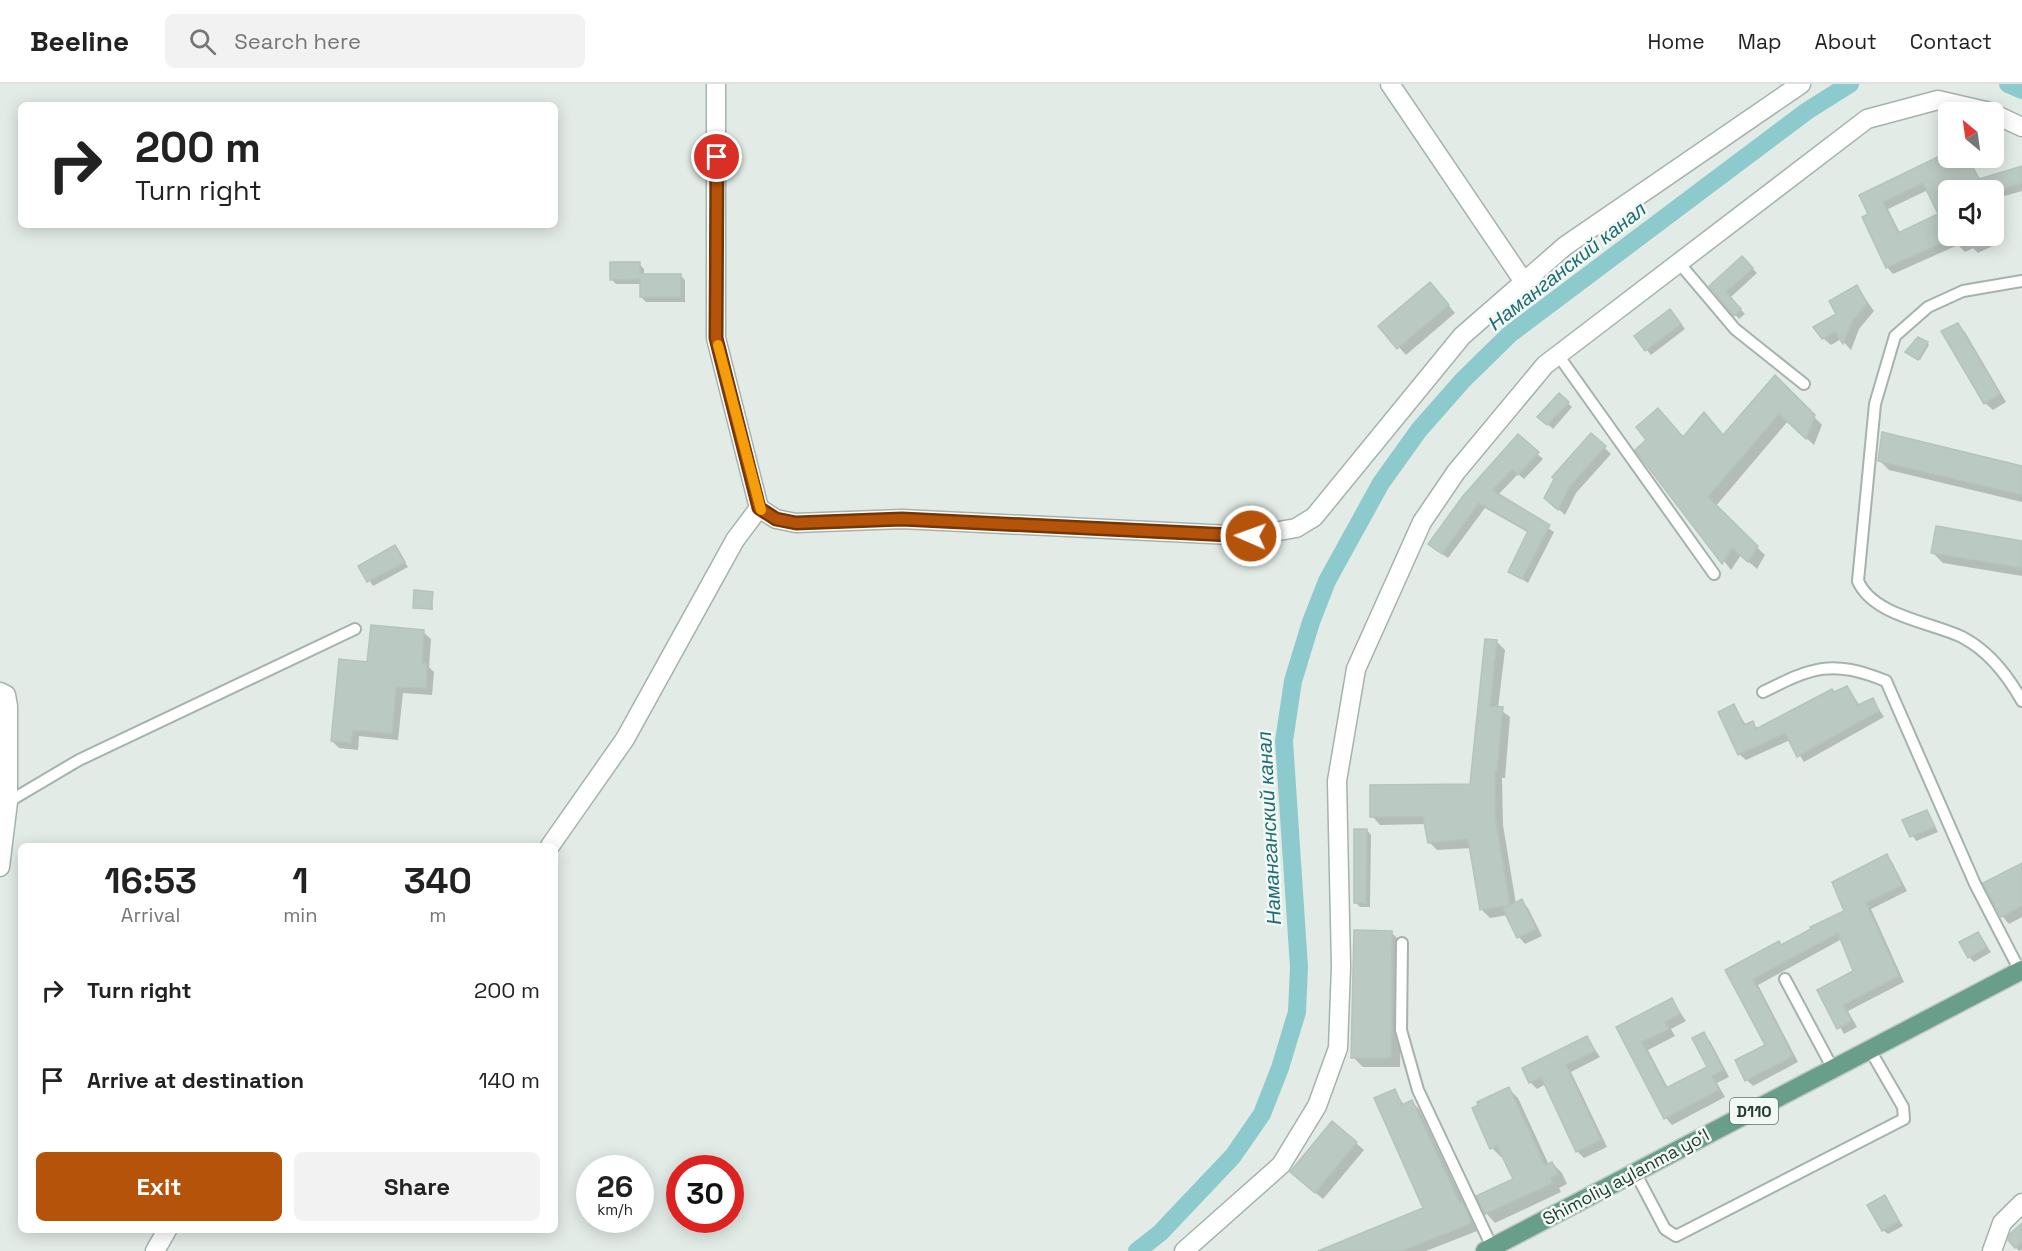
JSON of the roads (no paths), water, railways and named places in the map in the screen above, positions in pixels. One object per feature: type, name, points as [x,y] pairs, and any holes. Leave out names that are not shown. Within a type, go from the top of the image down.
[{"type":"main road","name":"Shimoliy aylanma yoʻl","points":[[1488,1249],[2021,970]]},
{"type":"street","points":[[716,84],[716,338],[759,508],[776,519],[796,523],[902,519],[1251,536],[1296,528],[1314,517],[1462,336],[1565,246],[1801,84]]},
{"type":"street","points":[[1390,84],[1524,282]]},
{"type":"street","points":[[1184,1251],[1281,1165],[1317,1106],[1338,1048],[1341,967],[1338,781],[1356,669],[1422,522],[1455,472],[1545,365],[1867,119],[1938,100],[1946,102]]},
{"type":"street","points":[[2004,119],[2022,127]]},
{"type":"street","points":[[552,843],[625,739],[735,540],[759,508]]},
{"type":"street","points":[[0,692],[6,695],[8,706],[8,802],[0,867]]},
{"type":"street","points":[[1992,1251],[2002,1223],[2022,1203]]},
{"type":"street","points":[[155,1251],[165,1233]]},
{"type":"lane","points":[[1680,264],[1735,329],[1804,384]]},
{"type":"lane","points":[[2022,281],[1963,291],[1928,307],[1895,336],[1875,404],[1858,581],[1863,594],[1876,604],[1964,638],[2005,671],[2022,701]]},
{"type":"lane","points":[[1558,355],[1714,574]]},
{"type":"lane","points":[[8,802],[79,760],[355,629]]},
{"type":"lane","points":[[1763,692],[1805,671],[1842,667],[1886,681],[1975,884],[2021,970]]},
{"type":"lane","points":[[1402,943],[1401,1030],[1418,1090],[1488,1249]]},
{"type":"lane","points":[[1785,979],[1833,1069]]},
{"type":"lane","points":[[1635,1172],[1665,1229],[1676,1236],[1904,1119],[1904,1107],[1870,1050]]},
{"type":"waterway","name":"Наманганский канал","points":[[1137,1251],[1160,1233],[1233,1156],[1262,1114],[1280,1068],[1297,1012],[1299,967],[1284,741],[1293,681],[1311,622],[1327,581],[1381,483],[1419,430],[1463,380],[1510,334],[1807,111],[1850,84]]},
{"type":"waterway","name":"Наманганский канал","points":[[2008,84],[2022,90]]}]
